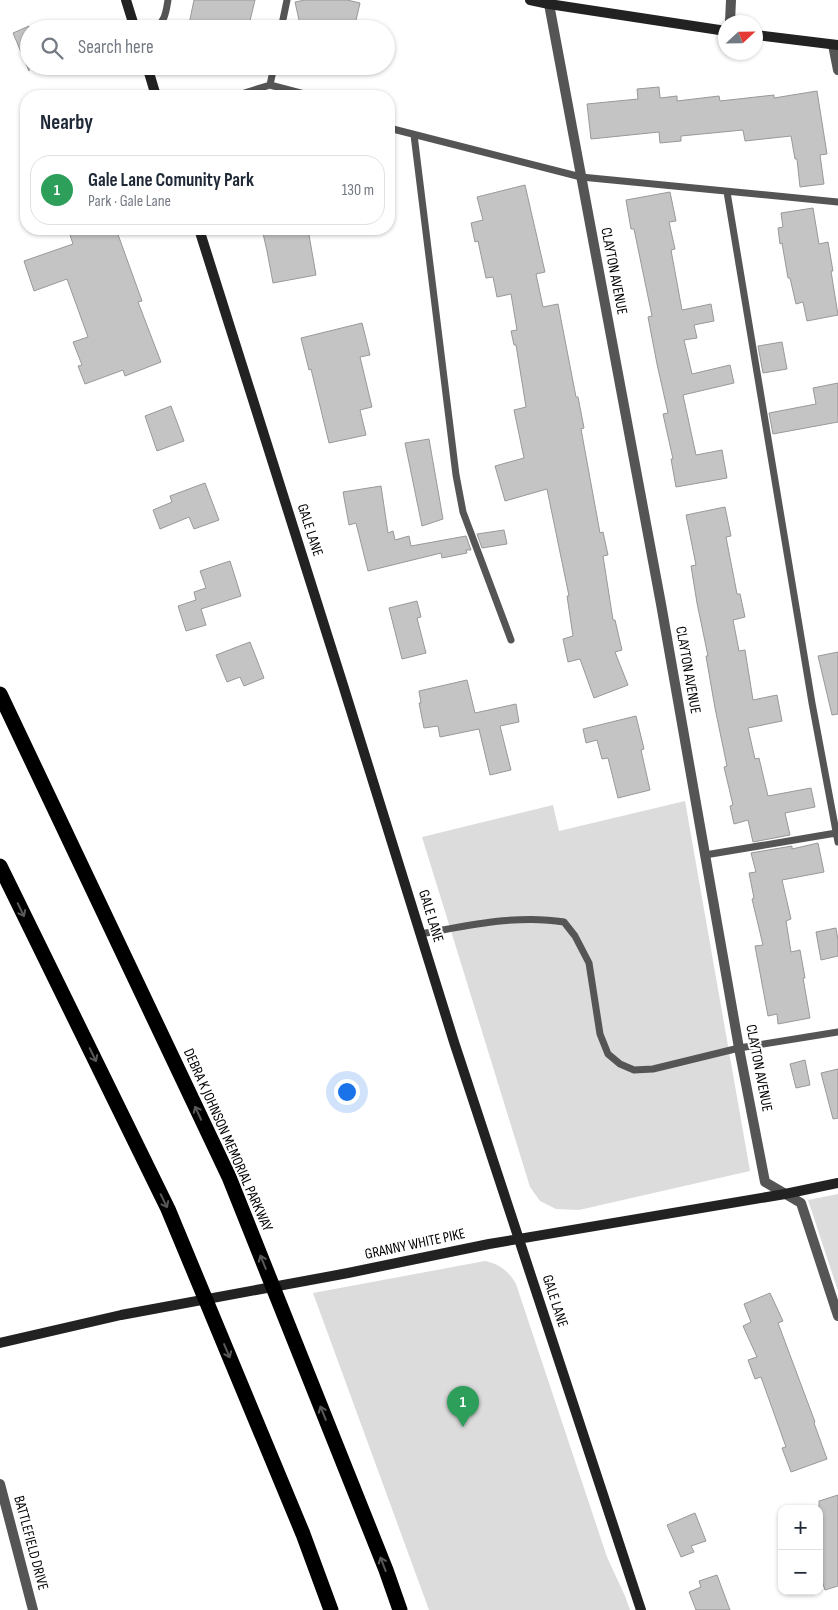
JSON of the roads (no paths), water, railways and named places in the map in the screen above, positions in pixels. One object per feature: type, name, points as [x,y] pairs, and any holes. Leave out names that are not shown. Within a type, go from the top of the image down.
[{"type":"highway","name":"DEBRA K JOHNSON MEMORIAL PARKWAY","points":[[0,694],[228,1177],[375,1543],[400,1610]]},
{"type":"highway","points":[[0,866],[168,1209],[303,1534],[331,1610]]},
{"type":"street","points":[[126,0],[132,20]]},
{"type":"street","points":[[530,0],[718,30]]},
{"type":"street","points":[[730,15],[731,0]]},
{"type":"street","name":"CLAYTON AVENUE","points":[[549,4],[661,604],[739,1048],[765,1182],[801,1203],[838,1316]]},
{"type":"street","points":[[763,36],[836,45],[838,70]]},
{"type":"street","points":[[150,75],[154,90]]},
{"type":"street","name":"GALE LANE","points":[[200,235],[454,1042],[641,1610]]},
{"type":"street","name":"GRANNY WHITE PIKE","points":[[0,1343],[121,1315],[348,1273],[489,1244],[786,1194],[838,1183]]},
{"type":"street","name":"BATTLEFIELD DRIVE","points":[[0,1484],[33,1610]]},
{"type":"lane","points":[[163,20],[168,0]]},
{"type":"lane","points":[[283,20],[287,0]]},
{"type":"lane","points":[[270,85],[272,75]]},
{"type":"lane","points":[[254,90],[270,85],[289,90]]},
{"type":"lane","points":[[395,130],[581,177],[838,202]]},
{"type":"lane","points":[[414,135],[456,475],[466,520],[511,640]]},
{"type":"lane","points":[[727,192],[812,703],[838,842]]},
{"type":"lane","points":[[705,854],[836,833]]},
{"type":"lane","points":[[420,934],[509,920],[545,919],[564,922],[575,936],[589,964],[600,1034],[608,1054],[620,1064],[634,1070],[653,1069],[739,1048],[838,1032]]},
{"type":"place","name":"Gale Lane Comunity Park","points":[[463,1427]]}]
